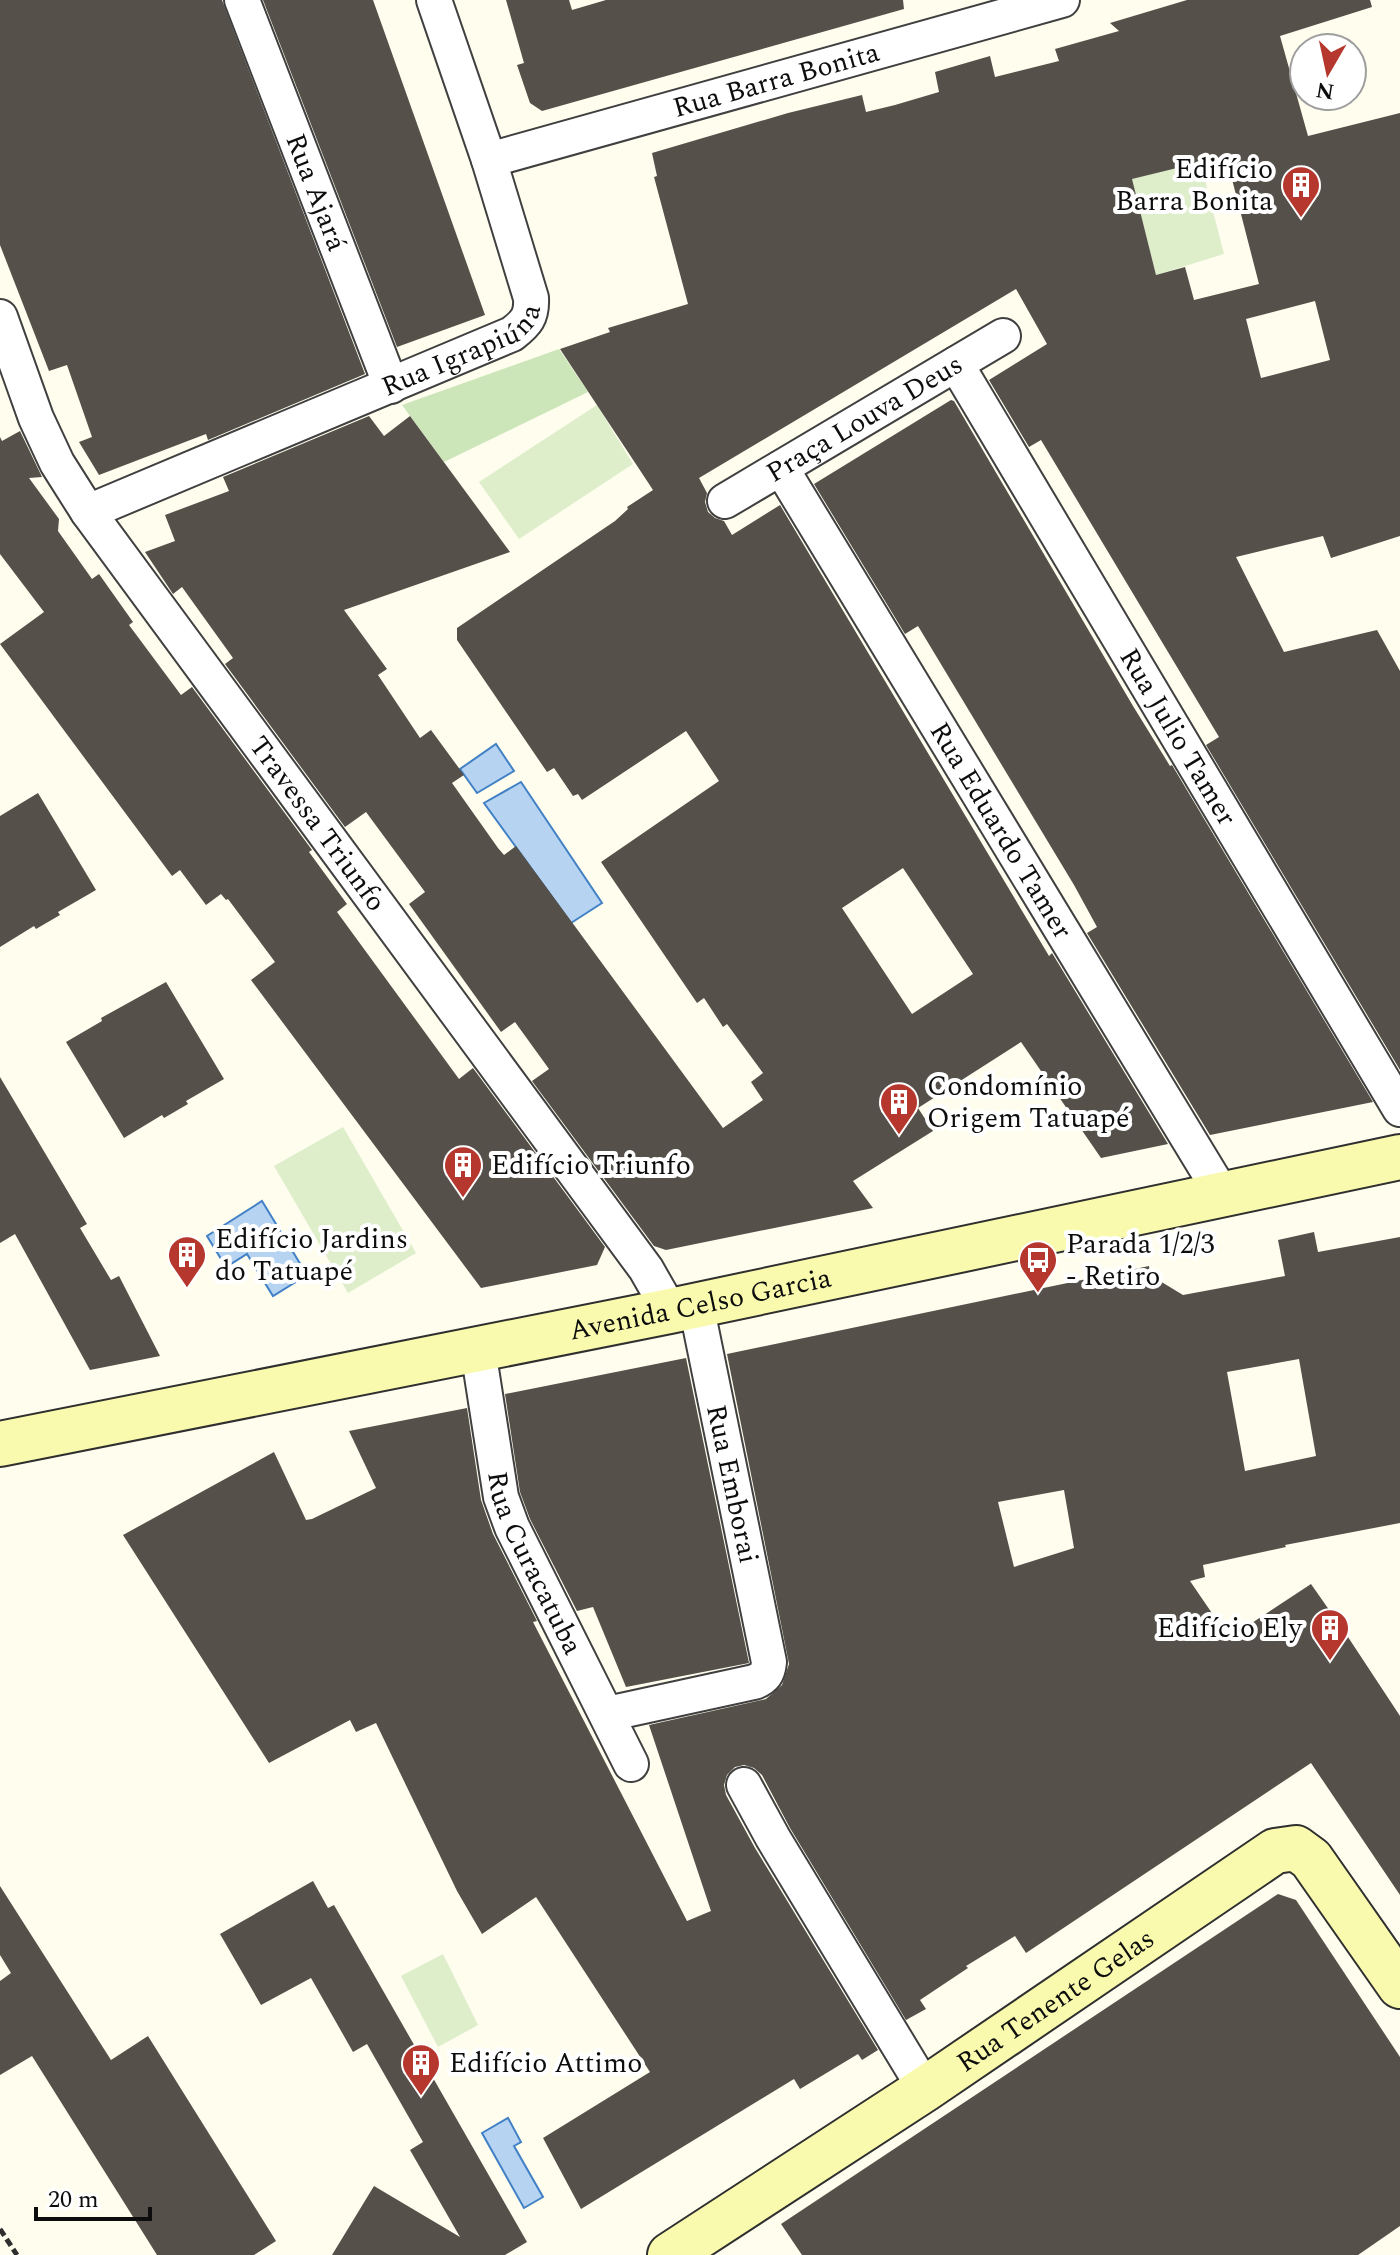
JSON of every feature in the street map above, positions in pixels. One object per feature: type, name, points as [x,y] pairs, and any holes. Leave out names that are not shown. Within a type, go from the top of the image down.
[{"type":"main road","name":"Avenida Celso Garcia","points":[[0,1444],[683,1308],[1400,1157]]},
{"type":"main road","name":"Rua Tenente Gelas","points":[[670,2255],[925,2089],[1275,1851],[1296,1848],[1311,1859],[1400,1986]]},
{"type":"street","name":"Rua Ajará","points":[[242,0],[391,386]]},
{"type":"street","name":"Rua Igrapiúna","points":[[88,512],[391,386],[512,334],[526,324],[532,311],[531,298],[489,160],[434,0]]},
{"type":"street","name":"Rua Barra Bonita","points":[[489,160],[1062,0]]},
{"type":"street","name":"Travessa Triunfo","points":[[0,317],[36,418],[57,463],[88,512],[646,1269],[683,1308]]},
{"type":"street","name":"Praça Louva Deus","points":[[725,501],[1003,336]]},
{"type":"street","name":"Rua Julio Tamer","points":[[956,364],[1400,1109]]},
{"type":"street","name":"Rua Eduardo Tamer","points":[[781,468],[1222,1194]]},
{"type":"street","name":"Rua Emborai","points":[[607,1714],[761,1680],[768,1669],[769,1662],[683,1308]]},
{"type":"street","name":"Rua Curacatuba","points":[[478,1350],[501,1497],[512,1527],[631,1764]]},
{"type":"street","points":[[744,1785],[925,2089]]},
{"type":"path","points":[[0,2229],[17,2255]]},
{"type":"green space","points":[[1200,161],[1224,254],[1156,275],[1131,179]]},
{"type":"green space","points":[[559,349],[588,392],[444,462],[402,405]]},
{"type":"green space","points":[[597,405],[633,464],[519,539],[479,482]]},
{"type":"green space","points":[[343,1127],[416,1253],[348,1293],[274,1166]]},
{"type":"green space","points":[[443,1954],[478,2025],[438,2047],[401,1976]]},
{"type":"water","points":[[496,744],[514,771],[477,793],[460,769]]},
{"type":"water","points":[[521,782],[602,903],[571,923],[484,803]]},
{"type":"water","points":[[262,1201],[307,1275],[273,1296],[247,1254],[226,1267],[207,1236]]},
{"type":"water","points":[[508,2118],[521,2142],[514,2146],[543,2197],[524,2208],[482,2133]]},
{"type":"building","points":[[0,0],[222,0],[365,374],[208,440],[206,434],[99,475],[79,442],[92,437],[67,365],[49,371],[0,245]]},
{"type":"building","points":[[263,0],[373,0],[485,315],[397,347]]},
{"type":"building","points":[[506,0],[569,0],[572,10],[606,0],[903,0],[904,9],[542,111],[530,103],[517,65],[524,63]]},
{"type":"building","points":[[1187,0],[1370,0],[1372,7],[1280,36],[1288,65],[1288,112],[1301,112],[1308,136],[1400,113],[1400,536],[1331,558],[1323,536],[1236,557],[1284,652],[1377,630],[1400,671],[1400,1070],[1206,745],[1219,737],[1041,440],[1029,447],[989,380],[1047,344],[1016,289],[699,478],[707,493],[705,502],[708,512],[724,521],[732,535],[780,505],[1049,956],[1052,953],[1168,1144],[1101,1158],[1021,1042],[918,1108],[933,1131],[853,1181],[873,1208],[666,1250],[654,1246],[532,1081],[549,1069],[515,1022],[501,1032],[409,904],[425,892],[366,812],[345,827],[225,664],[233,658],[182,587],[173,594],[145,552],[175,541],[165,515],[229,491],[223,477],[369,416],[384,436],[410,416],[510,552],[344,610],[387,669],[378,675],[420,738],[431,730],[464,775],[452,783],[498,848],[504,855],[516,846],[723,1128],[763,1100],[751,1082],[763,1073],[727,1024],[723,1027],[704,998],[697,1003],[601,862],[719,781],[686,731],[582,800],[578,794],[573,796],[554,768],[547,772],[457,640],[457,628],[615,521],[627,507],[653,490],[560,349],[610,332],[608,328],[688,304],[654,177],[657,176],[652,153],[862,95],[866,112],[895,105],[939,92],[935,72],[990,56],[995,77],[1059,61],[1055,49],[1119,31],[1110,23]],"holes":[[[1226,156],[1259,284],[1194,300],[1185,267],[1156,275],[1132,179]],[[1315,301],[1330,360],[1261,378],[1246,319]],[[903,868],[973,974],[912,1014],[842,908]]]},
{"type":"building","points":[[951,400],[1373,1102],[1210,1135],[1087,933],[1097,927],[1074,885],[918,626],[905,634],[814,484]]},
{"type":"building","points":[[20,431],[42,477],[29,478],[59,519],[58,531],[92,579],[99,574],[133,622],[129,625],[181,695],[192,687],[312,850],[309,852],[347,904],[337,912],[459,1079],[473,1068],[605,1247],[597,1265],[481,1288],[251,980],[275,962],[228,899],[221,894],[206,905],[180,870],[172,876],[0,644],[44,612],[0,554],[0,437],[2,441]]},
{"type":"building","points":[[38,793],[96,890],[58,912],[60,915],[36,929],[34,926],[0,947],[0,816]]},
{"type":"building","points":[[166,982],[224,1079],[186,1101],[188,1104],[164,1118],[162,1115],[124,1138],[66,1042],[102,1021],[101,1018]]},
{"type":"building","points":[[0,1077],[87,1224],[80,1228],[111,1280],[119,1276],[160,1356],[90,1370],[15,1234],[0,1243]]},
{"type":"building","points":[[1314,1232],[1318,1252],[1400,1237],[1400,1523],[1285,1545],[1203,1565],[1205,1577],[1190,1581],[1229,1638],[1311,1584],[1346,1634],[1400,1716],[1400,1895],[1311,1763],[1026,1953],[1015,1936],[966,1966],[968,1968],[920,2000],[926,2009],[906,2020],[790,1828],[762,1775],[744,1765],[735,1767],[727,1775],[724,1785],[726,1795],[878,2050],[862,2060],[858,2054],[800,2089],[794,2079],[581,2209],[543,2138],[650,2072],[536,1897],[482,1934],[457,1891],[376,1723],[356,1732],[350,1720],[269,1763],[123,1535],[274,1452],[306,1520],[312,1519],[376,1488],[349,1431],[467,1408],[481,1500],[493,1534],[537,1621],[533,1622],[687,1921],[711,1911],[649,1725],[766,1699],[782,1685],[789,1664],[727,1354],[1149,1266],[1150,1275],[1183,1295],[1285,1276],[1278,1240]],"holes":[[[1299,1359],[1316,1456],[1245,1471],[1227,1372]],[[1064,1490],[1074,1548],[1014,1567],[998,1502]]]},
{"type":"building","points":[[686,1358],[749,1663],[626,1687],[593,1607],[577,1611],[530,1519],[520,1492],[505,1394]]},
{"type":"building","name":"Edifício Attimo","points":[[313,1881],[328,1908],[334,1905],[527,2242],[505,2255],[332,2255],[374,2186],[460,2237],[410,2150],[423,2142],[367,2044],[353,2052],[311,1978],[261,2005],[220,1934]]},
{"type":"building","points":[[0,1886],[111,2060],[148,2036],[276,2241],[254,2255],[157,2255],[32,2056],[0,2075],[0,1981],[11,1973],[0,1955]]},
{"type":"building","points":[[1278,1894],[1296,1900],[1400,2057],[1400,2226],[1358,2255],[802,2255],[781,2224]]},
{"type":"place","name":"Edifício Barra Bonita","points":[[1301,219]]},
{"type":"place","name":"Condomínio Origem Tatuapé","points":[[899,1136]]},
{"type":"place","name":"Edifício Triunfo","points":[[463,1199]]},
{"type":"place","name":"Edifício Jardins do Tatuapé","points":[[187,1289]]},
{"type":"place","name":"Parada 1/2/3 - Retiro","points":[[1038,1294]]},
{"type":"place","name":"Edifício Ely","points":[[1330,1662]]},
{"type":"place","name":"Edifício Attimo","points":[[421,2097]]}]
